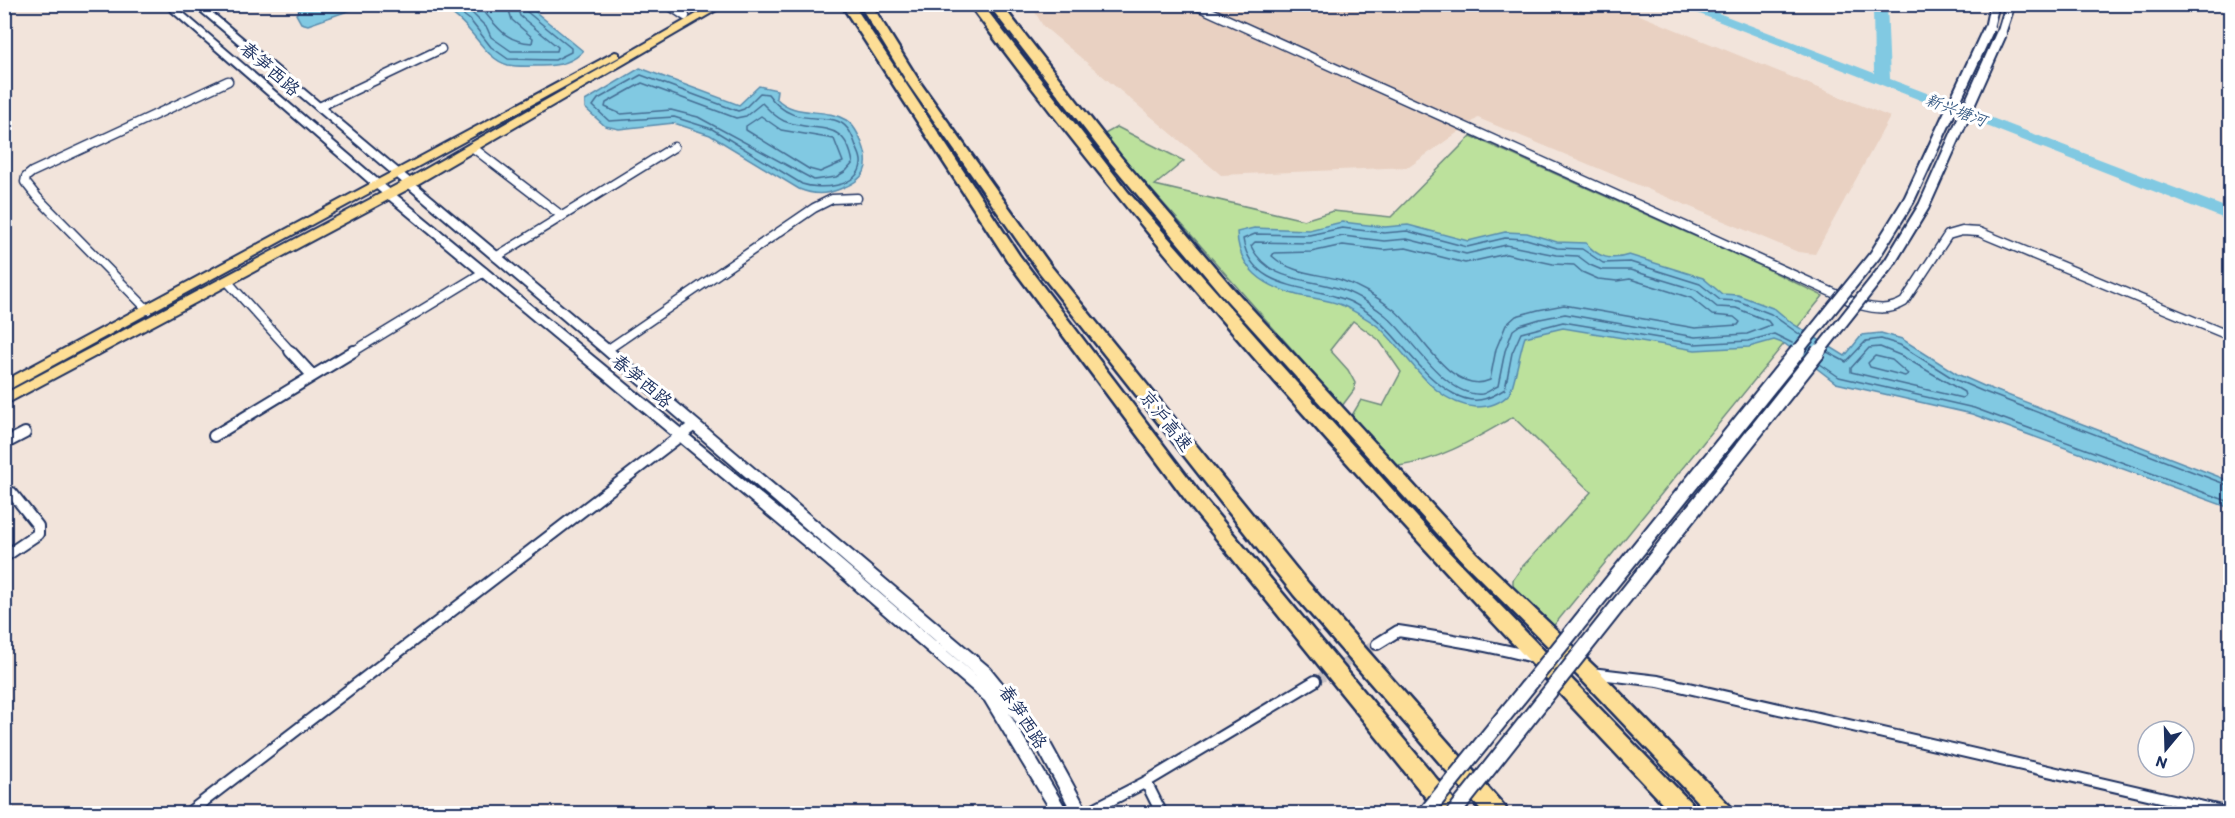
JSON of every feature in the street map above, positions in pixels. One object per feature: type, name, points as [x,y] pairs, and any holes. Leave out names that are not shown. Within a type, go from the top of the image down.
[{"type":"highway","name":"京沪高速","points":[[847,4],[1021,268],[1200,506],[1453,813]]},
{"type":"highway","name":"京沪高速","points":[[865,4],[915,85],[1045,269],[1301,589],[1498,813]]},
{"type":"highway","points":[[975,4],[1123,195],[1437,551],[1688,813]]},
{"type":"highway","points":[[994,4],[1115,159],[1225,289],[1470,558],[1588,673],[1724,813]]},
{"type":"main road","name":"春笋西路","points":[[167,4],[378,185],[990,696],[1062,813]]},
{"type":"main road","name":"春笋西路","points":[[196,4],[607,350],[693,426],[985,673],[1044,746],[1083,813]]},
{"type":"main road","points":[[4,387],[707,4]]},
{"type":"main road","points":[[4,400],[409,183],[722,4]]},
{"type":"main road","points":[[1425,813],[1875,255],[1909,200],[1989,28],[1995,4]]},
{"type":"main road","points":[[1453,813],[1890,262],[1924,206],[2001,34],[2011,4]]},
{"type":"main road","points":[[207,39],[228,30]]},
{"type":"street","points":[[667,4],[685,16]]},
{"type":"street","points":[[1193,4],[1860,305],[1881,310],[1894,310],[1904,302],[1948,235],[1962,231],[1979,232],[2230,336]]},
{"type":"street","points":[[319,107],[441,49]]},
{"type":"street","points":[[148,310],[37,197],[25,182],[26,177],[32,171],[228,81]]},
{"type":"street","points":[[472,147],[562,216]]},
{"type":"street","points":[[496,257],[674,147]]},
{"type":"street","points":[[607,350],[814,208],[832,199],[857,198]]},
{"type":"street","points":[[214,436],[484,272]]},
{"type":"street","points":[[227,281],[312,375]]},
{"type":"street","points":[[187,813],[693,426]]},
{"type":"street","points":[[4,444],[25,433]]},
{"type":"street","points":[[4,557],[38,534],[38,526],[12,493]]},
{"type":"street","points":[[1377,644],[1398,632],[1451,639],[1540,658],[1588,673],[1658,681],[2230,813]]},
{"type":"street","points":[[1083,813],[1146,782],[1315,681]]},
{"type":"street","points":[[1146,782],[1162,813]]},
{"type":"shaded area","points":[[1031,5],[1615,5],[1890,117],[1815,254],[1798,252],[1478,118],[1409,167],[1221,175],[1043,26]]},
{"type":"green space","points":[[1117,127],[1184,161],[1155,185],[1304,220],[1333,211],[1391,217],[1471,136],[1823,296],[1551,629],[1513,591],[1513,580],[1522,567],[1591,492],[1513,417],[1444,453],[1399,466],[1351,417],[1361,400],[1383,406],[1401,372],[1379,340],[1353,321],[1330,350],[1348,370],[1355,383],[1354,390],[1342,406],[1103,135]]},
{"type":"water","points":[[304,4],[365,5],[308,25],[301,23],[296,14]]},
{"type":"water","points":[[433,5],[527,5],[583,51],[569,61],[558,64],[508,65],[489,54],[457,17]]},
{"type":"water","points":[[640,68],[739,105],[759,86],[777,90],[776,98],[792,108],[837,116],[846,120],[854,127],[862,143],[866,159],[864,172],[855,182],[840,189],[820,194],[810,192],[799,189],[710,135],[674,123],[619,129],[605,126],[585,108],[585,101]]},
{"type":"water","points":[[1342,222],[1385,227],[1408,225],[1468,241],[1505,232],[1527,233],[1557,242],[1586,243],[1595,252],[1605,257],[1616,258],[1629,255],[1703,278],[1722,294],[1738,295],[1775,309],[1793,324],[1845,356],[1862,335],[1881,333],[1902,339],[1957,374],[1984,386],[2230,481],[2230,508],[1972,414],[1836,383],[1785,344],[1774,340],[1749,347],[1695,350],[1563,328],[1525,337],[1511,390],[1502,400],[1481,407],[1460,404],[1434,388],[1392,340],[1373,323],[1340,304],[1297,295],[1274,287],[1255,274],[1242,256],[1237,232],[1254,228],[1309,230]]},
{"type":"waterway","name":"新兴塘河","points":[[1681,4],[2230,215]]},
{"type":"waterway","points":[[1880,4],[1882,81]]},
{"type":"tunnel","points":[[1315,681],[1377,644]]}]
